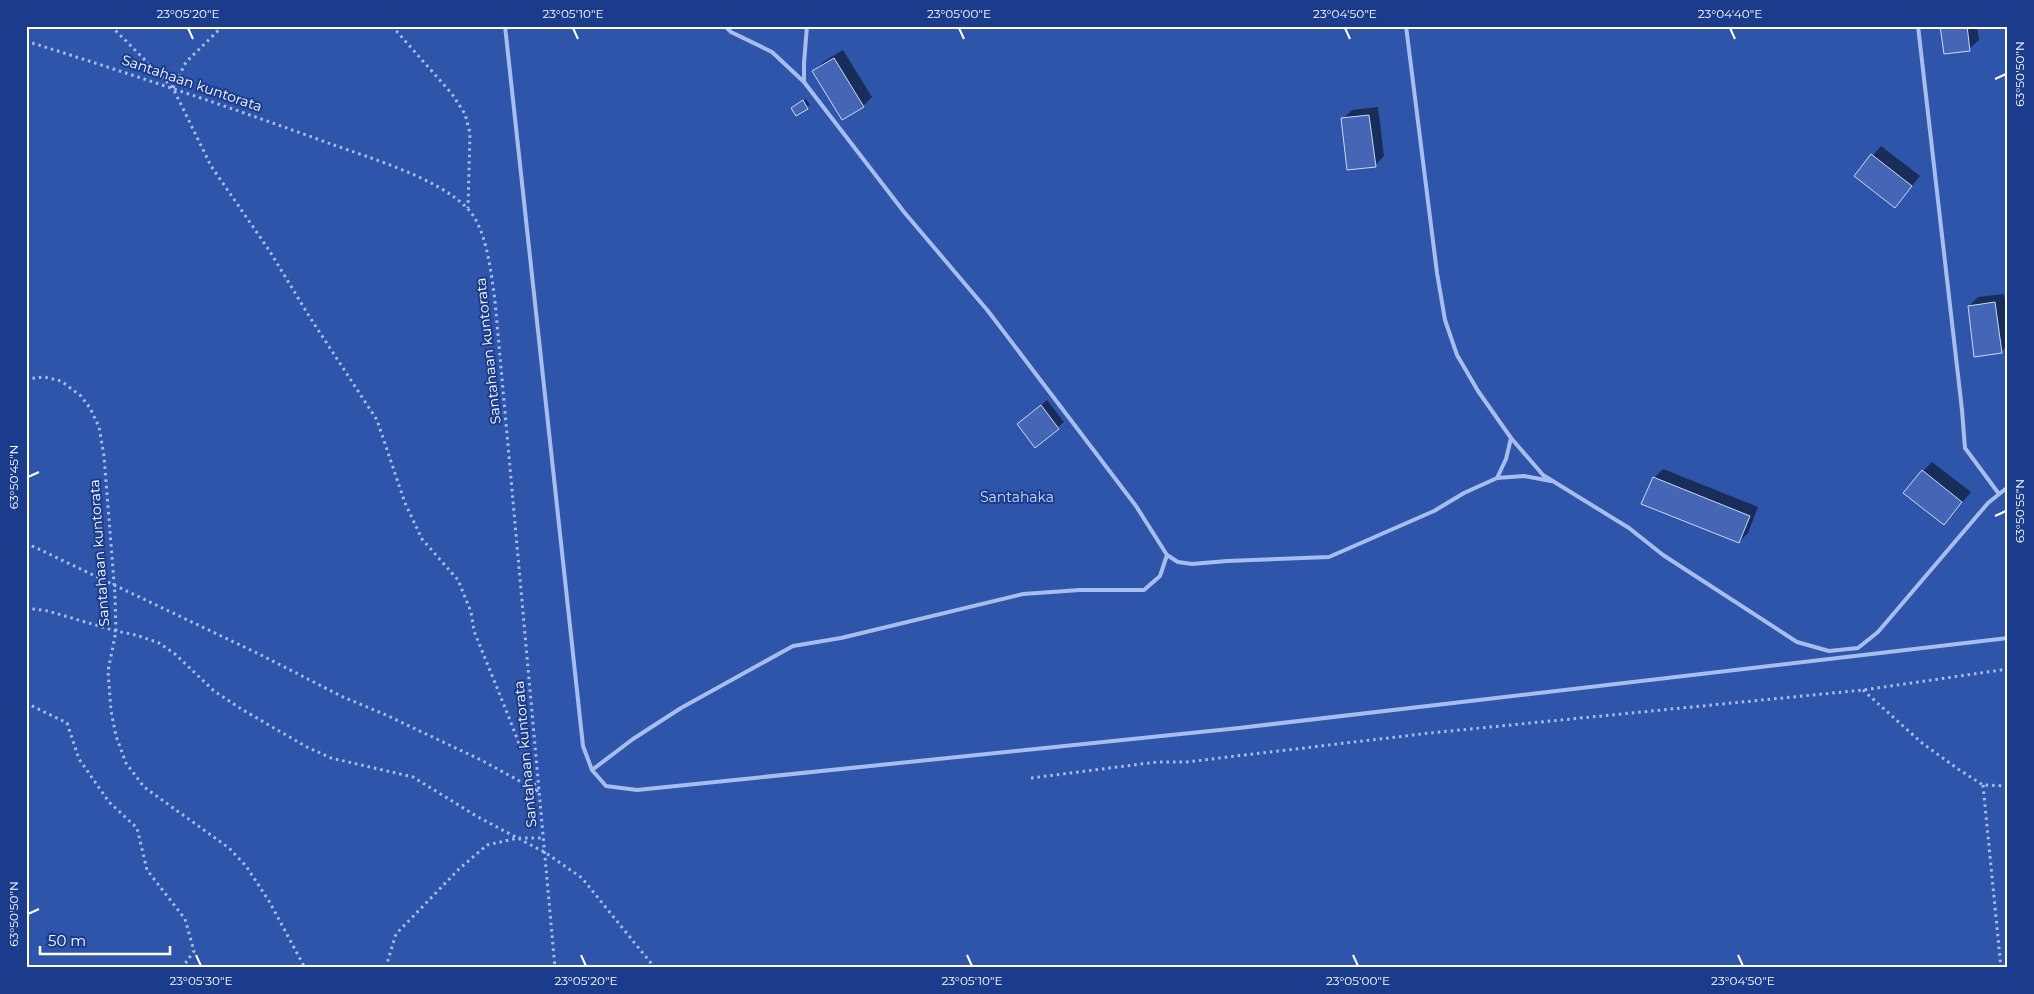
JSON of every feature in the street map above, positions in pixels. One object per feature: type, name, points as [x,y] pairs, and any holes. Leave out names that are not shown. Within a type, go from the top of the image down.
[{"type":"lane","points":[[505,26],[584,746],[592,770],[606,786],[637,790],[1239,728],[2008,638]]},
{"type":"lane","points":[[725,26],[731,32],[772,52],[804,82],[904,212],[993,318],[1136,506],[1167,555],[1178,562],[1192,564],[1329,558],[1434,511],[1464,493],[1497,478],[1524,476],[1554,482]]},
{"type":"lane","points":[[804,82],[806,26]]},
{"type":"lane","points":[[1406,26],[1436,273],[1445,320],[1456,355],[1478,391],[1511,438],[1543,475],[1630,528],[1663,555],[1797,642],[1829,651],[1858,648],[1878,632],[1988,503],[2008,488]]},
{"type":"lane","points":[[1918,26],[1965,448],[1999,494]]},
{"type":"lane","points":[[1497,478],[1506,459],[1511,438]]},
{"type":"lane","points":[[592,770],[633,738],[681,708],[793,646],[841,638],[1023,594],[1080,590],[1144,590],[1160,576],[1167,555]]},
{"type":"path","points":[[111,26],[173,88],[211,166],[269,250],[309,316],[377,420],[405,503],[422,539],[458,580],[471,612],[474,631],[540,798]]},
{"type":"path","points":[[173,88],[186,62],[223,26]]},
{"type":"path","points":[[392,26],[452,94],[466,114],[470,133],[468,209]]},
{"type":"path","name":"Santahaan kuntorata","points":[[26,40],[173,88],[403,170],[451,194],[468,209],[482,238],[491,271],[495,301],[555,968]]},
{"type":"path","name":"Santahaan kuntorata","points":[[26,379],[44,377],[61,381],[80,396],[90,408],[99,427],[104,456],[116,631],[108,671],[110,711],[116,736],[126,763],[144,787],[223,842],[246,866],[269,901],[305,968]]},
{"type":"path","points":[[26,543],[259,654],[343,697],[481,760],[537,790]]},
{"type":"path","points":[[26,608],[48,611],[160,643],[175,654],[214,691],[307,747],[331,758],[412,777],[478,817],[546,853],[582,878],[655,968]]},
{"type":"path","points":[[1031,778],[1156,762],[1186,762],[1430,733],[1863,690],[2008,669]]},
{"type":"path","points":[[1863,690],[1922,743],[1983,785],[2008,786]]},
{"type":"path","points":[[26,703],[67,723],[80,759],[109,802],[137,828],[147,870],[185,920],[194,951],[182,968]]},
{"type":"path","points":[[1983,785],[2001,968]]},
{"type":"path","points":[[389,968],[388,960],[396,934],[459,869],[488,845],[518,838],[543,838]]},
{"type":"green space","name":"Santahaka","points":[[26,26],[2008,26],[2008,968],[26,968]]},
{"type":"building","points":[[1940,26],[1967,26],[1970,51],[1944,54]]},
{"type":"building","points":[[834,58],[864,107],[842,120],[812,71]]},
{"type":"building","points":[[803,100],[808,109],[796,116],[791,108]]},
{"type":"building","points":[[1369,115],[1376,167],[1347,170],[1341,118]]},
{"type":"building","points":[[1871,154],[1912,186],[1895,208],[1854,176]]},
{"type":"building","points":[[1995,302],[2002,353],[1974,357],[1968,306]]},
{"type":"building","points":[[1041,405],[1059,429],[1035,448],[1017,424]]},
{"type":"building","points":[[1922,470],[1962,502],[1944,525],[1903,493]]},
{"type":"building","points":[[1653,477],[1750,516],[1739,543],[1641,504]]}]
